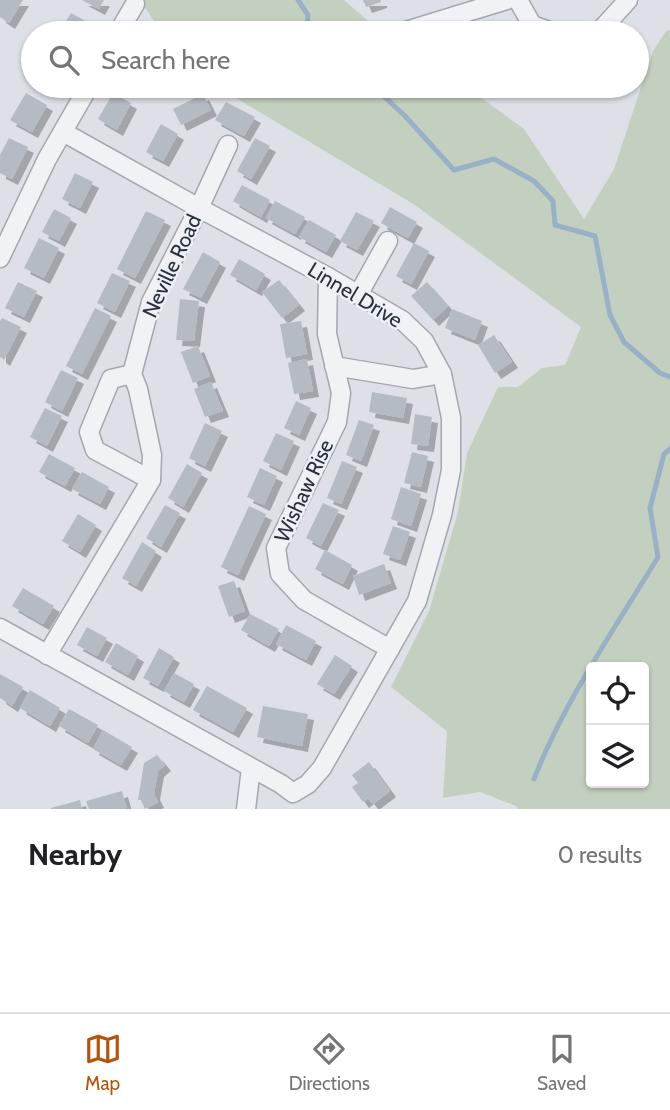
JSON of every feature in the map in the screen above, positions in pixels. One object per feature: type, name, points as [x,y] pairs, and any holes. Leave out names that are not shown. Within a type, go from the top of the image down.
[{"type":"street","points":[[438,21],[507,0]]},
{"type":"street","points":[[518,0],[531,21]]},
{"type":"street","points":[[609,21],[628,0]]},
{"type":"street","points":[[125,21],[135,4]]},
{"type":"street","points":[[0,258],[47,159],[82,98]]},
{"type":"street","name":"Linnel Drive","points":[[62,132],[328,276],[401,320],[424,341],[442,374],[451,418],[451,470],[442,514],[417,601],[322,768],[296,801]]},
{"type":"street","name":"Neville Road","points":[[132,374],[151,302],[228,145]]},
{"type":"street","points":[[358,295],[388,241]]},
{"type":"street","name":"Wishaw Rise","points":[[328,276],[327,334],[341,393],[337,422],[276,548],[280,574],[304,600],[390,649]]},
{"type":"street","points":[[334,366],[414,379],[442,374]]},
{"type":"street","points":[[47,655],[151,480],[152,455],[138,389],[132,374],[111,379],[89,432],[95,450],[151,480]]},
{"type":"street","points":[[0,628],[281,784],[296,801]]},
{"type":"street","points":[[246,809],[250,768]]},
{"type":"green space","points":[[140,0],[344,0],[368,21],[154,21]]},
{"type":"green space","points":[[670,30],[670,809],[518,809],[480,792],[443,798],[447,731],[391,687],[429,611],[458,512],[467,453],[498,387],[518,387],[542,368],[565,365],[581,327],[415,205],[236,98],[481,98],[524,129],[584,219],[614,169],[637,98],[649,98],[649,63],[653,51],[666,31]]},
{"type":"building","points":[[0,0],[23,0],[9,23],[0,17]]},
{"type":"building","points":[[82,0],[104,0],[99,9]]},
{"type":"building","points":[[363,0],[381,0],[381,2],[366,7]]},
{"type":"building","points":[[71,13],[86,21],[66,21]]},
{"type":"building","points":[[23,98],[35,98],[47,105],[32,132],[10,120]]},
{"type":"building","points":[[110,98],[122,98],[131,103],[117,130],[98,119]]},
{"type":"building","points":[[195,98],[205,98],[211,110],[181,125],[173,109]]},
{"type":"building","points":[[226,102],[255,117],[244,136],[215,120]]},
{"type":"building","points":[[161,124],[178,134],[163,161],[146,152]]},
{"type":"building","points":[[9,138],[28,147],[12,179],[0,173],[0,155]]},
{"type":"building","points":[[255,138],[270,146],[251,179],[237,171]]},
{"type":"building","points":[[75,173],[93,182],[80,208],[62,199]]},
{"type":"building","points":[[242,185],[270,200],[261,217],[233,201]]},
{"type":"building","points":[[275,201],[305,217],[295,234],[266,218]]},
{"type":"building","points":[[390,207],[417,222],[408,238],[381,223]]},
{"type":"building","points":[[54,209],[71,218],[59,241],[42,232]]},
{"type":"building","points":[[146,211],[165,220],[135,278],[117,269]]},
{"type":"building","points":[[356,212],[374,221],[357,250],[340,241]]},
{"type":"building","points":[[309,220],[336,235],[326,252],[299,237]]},
{"type":"building","points":[[39,238],[59,248],[44,278],[24,268]]},
{"type":"building","points":[[414,243],[429,251],[411,284],[396,276]]},
{"type":"building","points":[[203,252],[220,262],[201,298],[183,289]]},
{"type":"building","points":[[239,259],[265,274],[256,290],[230,275]]},
{"type":"building","points":[[112,273],[130,281],[115,312],[97,303]]},
{"type":"building","points":[[279,280],[299,305],[282,318],[262,292]]},
{"type":"building","points":[[18,282],[37,291],[24,317],[5,308]]},
{"type":"building","points":[[427,282],[448,306],[433,320],[411,296]]},
{"type":"building","points":[[180,299],[199,301],[194,341],[176,340]]},
{"type":"building","points":[[95,308],[111,316],[82,374],[66,366]]},
{"type":"building","points":[[452,309],[482,321],[475,340],[445,328]]},
{"type":"building","points":[[2,318],[21,327],[4,360],[0,357]]},
{"type":"building","points":[[301,321],[307,354],[286,358],[280,324]]},
{"type":"building","points":[[494,335],[512,362],[495,373],[478,345]]},
{"type":"building","points":[[198,346],[210,376],[193,383],[181,352]]},
{"type":"building","points":[[307,359],[313,391],[294,394],[288,363]]},
{"type":"building","points":[[61,370],[78,378],[62,411],[45,402]]},
{"type":"building","points":[[211,382],[223,411],[205,417],[194,389]]},
{"type":"building","points":[[372,392],[407,398],[403,418],[369,412]]},
{"type":"building","points":[[296,401],[311,408],[299,435],[284,428]]},
{"type":"building","points":[[45,408],[62,416],[47,446],[30,437]]},
{"type":"building","points":[[415,414],[432,417],[428,446],[411,444]]},
{"type":"building","points":[[359,420],[374,425],[361,461],[346,455]]},
{"type":"building","points":[[205,423],[222,431],[205,466],[189,458]]},
{"type":"building","points":[[276,433],[294,441],[281,470],[263,461]]},
{"type":"building","points":[[412,452],[428,456],[421,487],[404,483]]},
{"type":"building","points":[[49,454],[75,468],[65,486],[39,472]]},
{"type":"building","points":[[342,461],[357,467],[341,504],[327,498]]},
{"type":"building","points":[[187,464],[202,473],[183,507],[168,498]]},
{"type":"building","points":[[260,468],[277,476],[264,505],[247,497]]},
{"type":"building","points":[[82,472],[109,487],[100,504],[72,489]]},
{"type":"building","points":[[401,487],[421,494],[411,526],[391,519]]},
{"type":"building","points":[[323,503],[339,510],[321,546],[306,538]]},
{"type":"building","points":[[165,505],[180,513],[161,547],[146,538]]},
{"type":"building","points":[[249,506],[266,514],[238,575],[221,567]]},
{"type":"building","points":[[78,514],[96,525],[80,552],[62,541]]},
{"type":"building","points":[[393,526],[410,532],[400,560],[383,554]]},
{"type":"building","points":[[142,542],[156,551],[136,586],[122,578]]},
{"type":"building","points":[[325,550],[352,565],[343,584],[315,569]]},
{"type":"building","points":[[384,564],[391,583],[359,595],[353,576]]},
{"type":"building","points":[[234,581],[245,611],[229,617],[218,586]]},
{"type":"building","points":[[23,588],[54,606],[43,624],[12,606]]},
{"type":"building","points":[[250,614],[279,629],[269,646],[241,630]]},
{"type":"building","points":[[286,625],[316,641],[306,660],[276,644]]},
{"type":"building","points":[[87,627],[107,638],[97,656],[77,645]]},
{"type":"building","points":[[116,643],[138,656],[128,675],[105,662]]},
{"type":"building","points":[[159,648],[174,657],[158,686],[143,678]]},
{"type":"building","points":[[335,655],[352,666],[334,694],[317,684]]},
{"type":"building","points":[[174,673],[194,684],[184,702],[164,691]]},
{"type":"building","points":[[0,674],[23,687],[12,706],[0,698]]},
{"type":"building","points":[[207,686],[247,708],[233,732],[193,710]]},
{"type":"building","points":[[30,690],[60,708],[50,726],[20,708]]},
{"type":"building","points":[[263,706],[308,714],[302,746],[257,737]]},
{"type":"building","points":[[69,709],[98,725],[88,743],[59,726]]},
{"type":"building","points":[[103,730],[132,747],[121,765],[93,749]]},
{"type":"building","points":[[157,755],[165,765],[158,771],[154,794],[158,802],[145,809],[141,800],[138,800],[144,763]]},
{"type":"building","points":[[369,762],[390,791],[373,804],[368,798],[363,802],[352,787],[358,783],[352,775]]},
{"type":"building","points":[[122,791],[127,809],[89,809],[86,801]]},
{"type":"building","points":[[80,800],[82,809],[51,809],[51,808]]},
{"type":"waterway","points":[[298,0],[308,15],[308,21]]},
{"type":"waterway","points":[[386,98],[454,170],[494,159],[534,181],[553,201],[555,225],[595,236],[610,315],[624,342],[660,373],[670,377]]},
{"type":"waterway","points":[[534,779],[575,693],[658,557],[650,508],[664,454],[670,449]]}]
